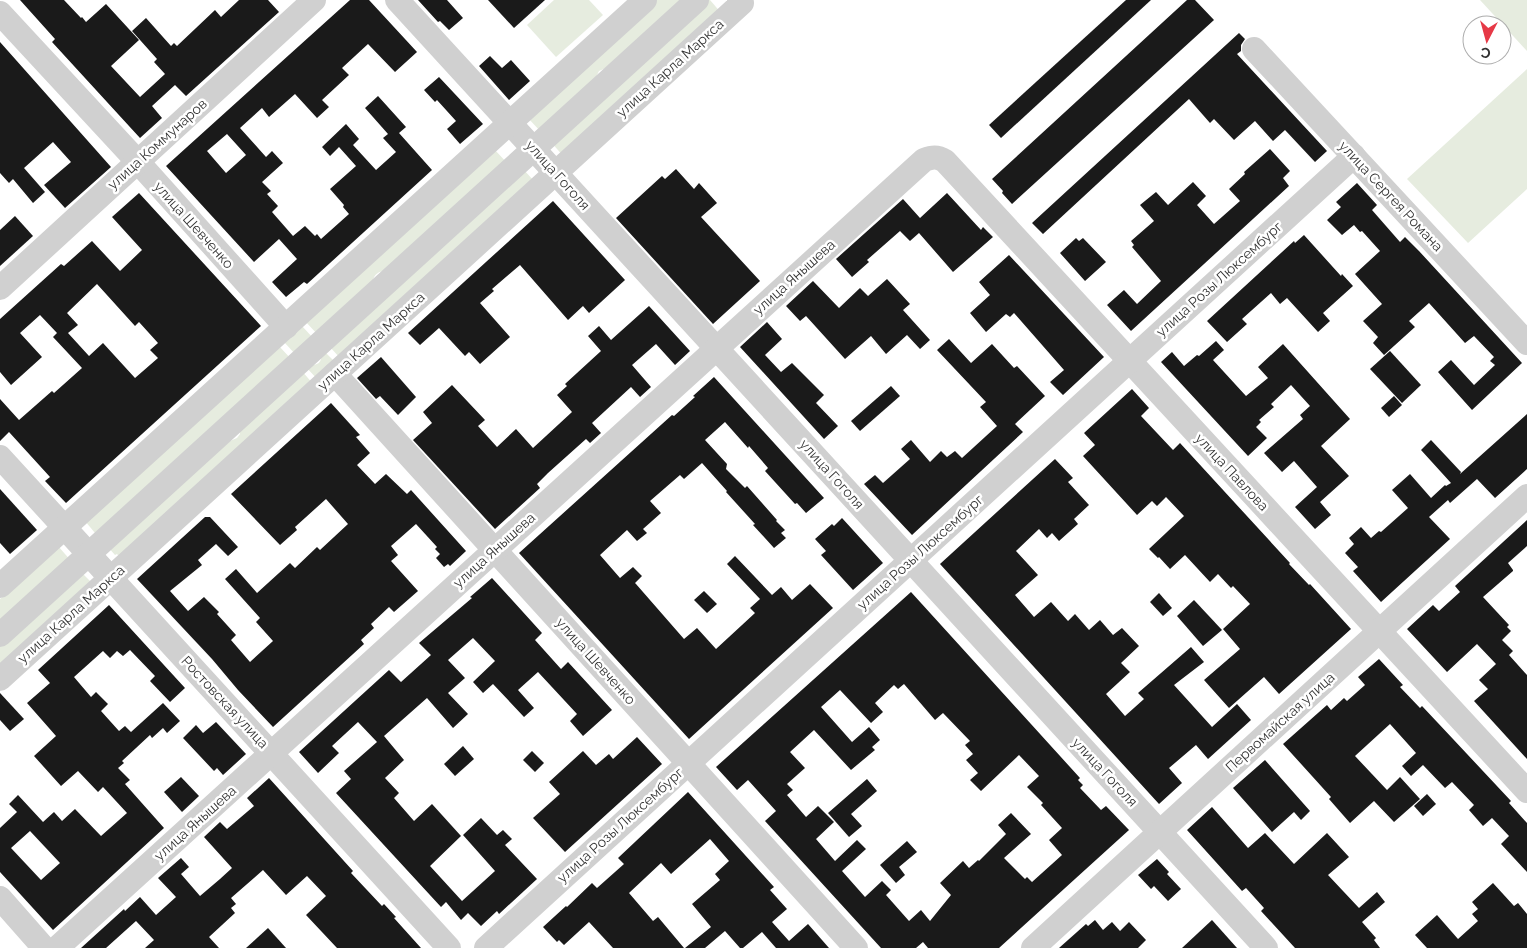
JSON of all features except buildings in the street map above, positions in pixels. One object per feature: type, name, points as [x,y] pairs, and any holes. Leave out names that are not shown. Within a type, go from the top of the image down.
[{"type":"street","name":"улица Коммунаров","points":[[0,288],[314,0]]},
{"type":"street","name":"улица Гоголя","points":[[397,0],[1266,948]]},
{"type":"street","points":[[0,586],[645,0]]},
{"type":"street","points":[[0,635],[697,0]]},
{"type":"street","name":"улица Карла Маркса","points":[[0,679],[556,173],[740,2]]},
{"type":"street","name":"улица Шевченко","points":[[0,13],[138,162],[286,327]]},
{"type":"street","name":"улица Сергея Романа","points":[[1254,48],[1527,343]]},
{"type":"street","name":"улица Розы Люксембург","points":[[486,948],[1354,156]]},
{"type":"street","name":"улица Павлова","points":[[934,157],[945,160],[1527,791]]},
{"type":"street","name":"улица Янышева","points":[[57,948],[715,348],[924,160],[934,157]]},
{"type":"street","name":"улица Шевченко","points":[[335,374],[856,948]]},
{"type":"street","name":"Ростовская улица","points":[[0,457],[449,948]]},
{"type":"street","name":"Первомайская улица","points":[[1032,948],[1527,496]]},
{"type":"street","points":[[0,898],[44,948]]},
{"type":"shaded area","points":[[554,0],[589,0],[603,15],[556,57],[527,25]]},
{"type":"shaded area","points":[[657,0],[688,0],[606,68],[599,71],[596,77],[542,133],[528,118]]},
{"type":"shaded area","points":[[707,0],[710,0],[722,14],[564,157],[551,142]]},
{"type":"shaded area","points":[[1480,0],[1527,0],[1527,51],[1512,35],[1512,15],[1494,15]]},
{"type":"shaded area","points":[[1527,69],[1527,189],[1468,243],[1407,179]]},
{"type":"shaded area","points":[[494,149],[508,164],[386,271],[379,272],[373,281],[319,336],[305,321]]},
{"type":"shaded area","points":[[522,168],[536,183],[342,360],[328,345]]},
{"type":"shaded area","points":[[301,325],[315,340],[297,356],[283,341]]},
{"type":"shaded area","points":[[278,345],[293,361],[95,533],[85,521]]},
{"type":"shaded area","points":[[323,350],[337,364],[319,381],[305,366],[319,363]]},
{"type":"shaded area","points":[[301,370],[314,385],[122,560],[117,554],[115,555],[107,546],[230,441],[237,438],[240,430]]},
{"type":"shaded area","points":[[58,546],[72,562],[0,627],[0,599]]},
{"type":"shaded area","points":[[80,571],[94,585],[0,671],[0,644]]}]
